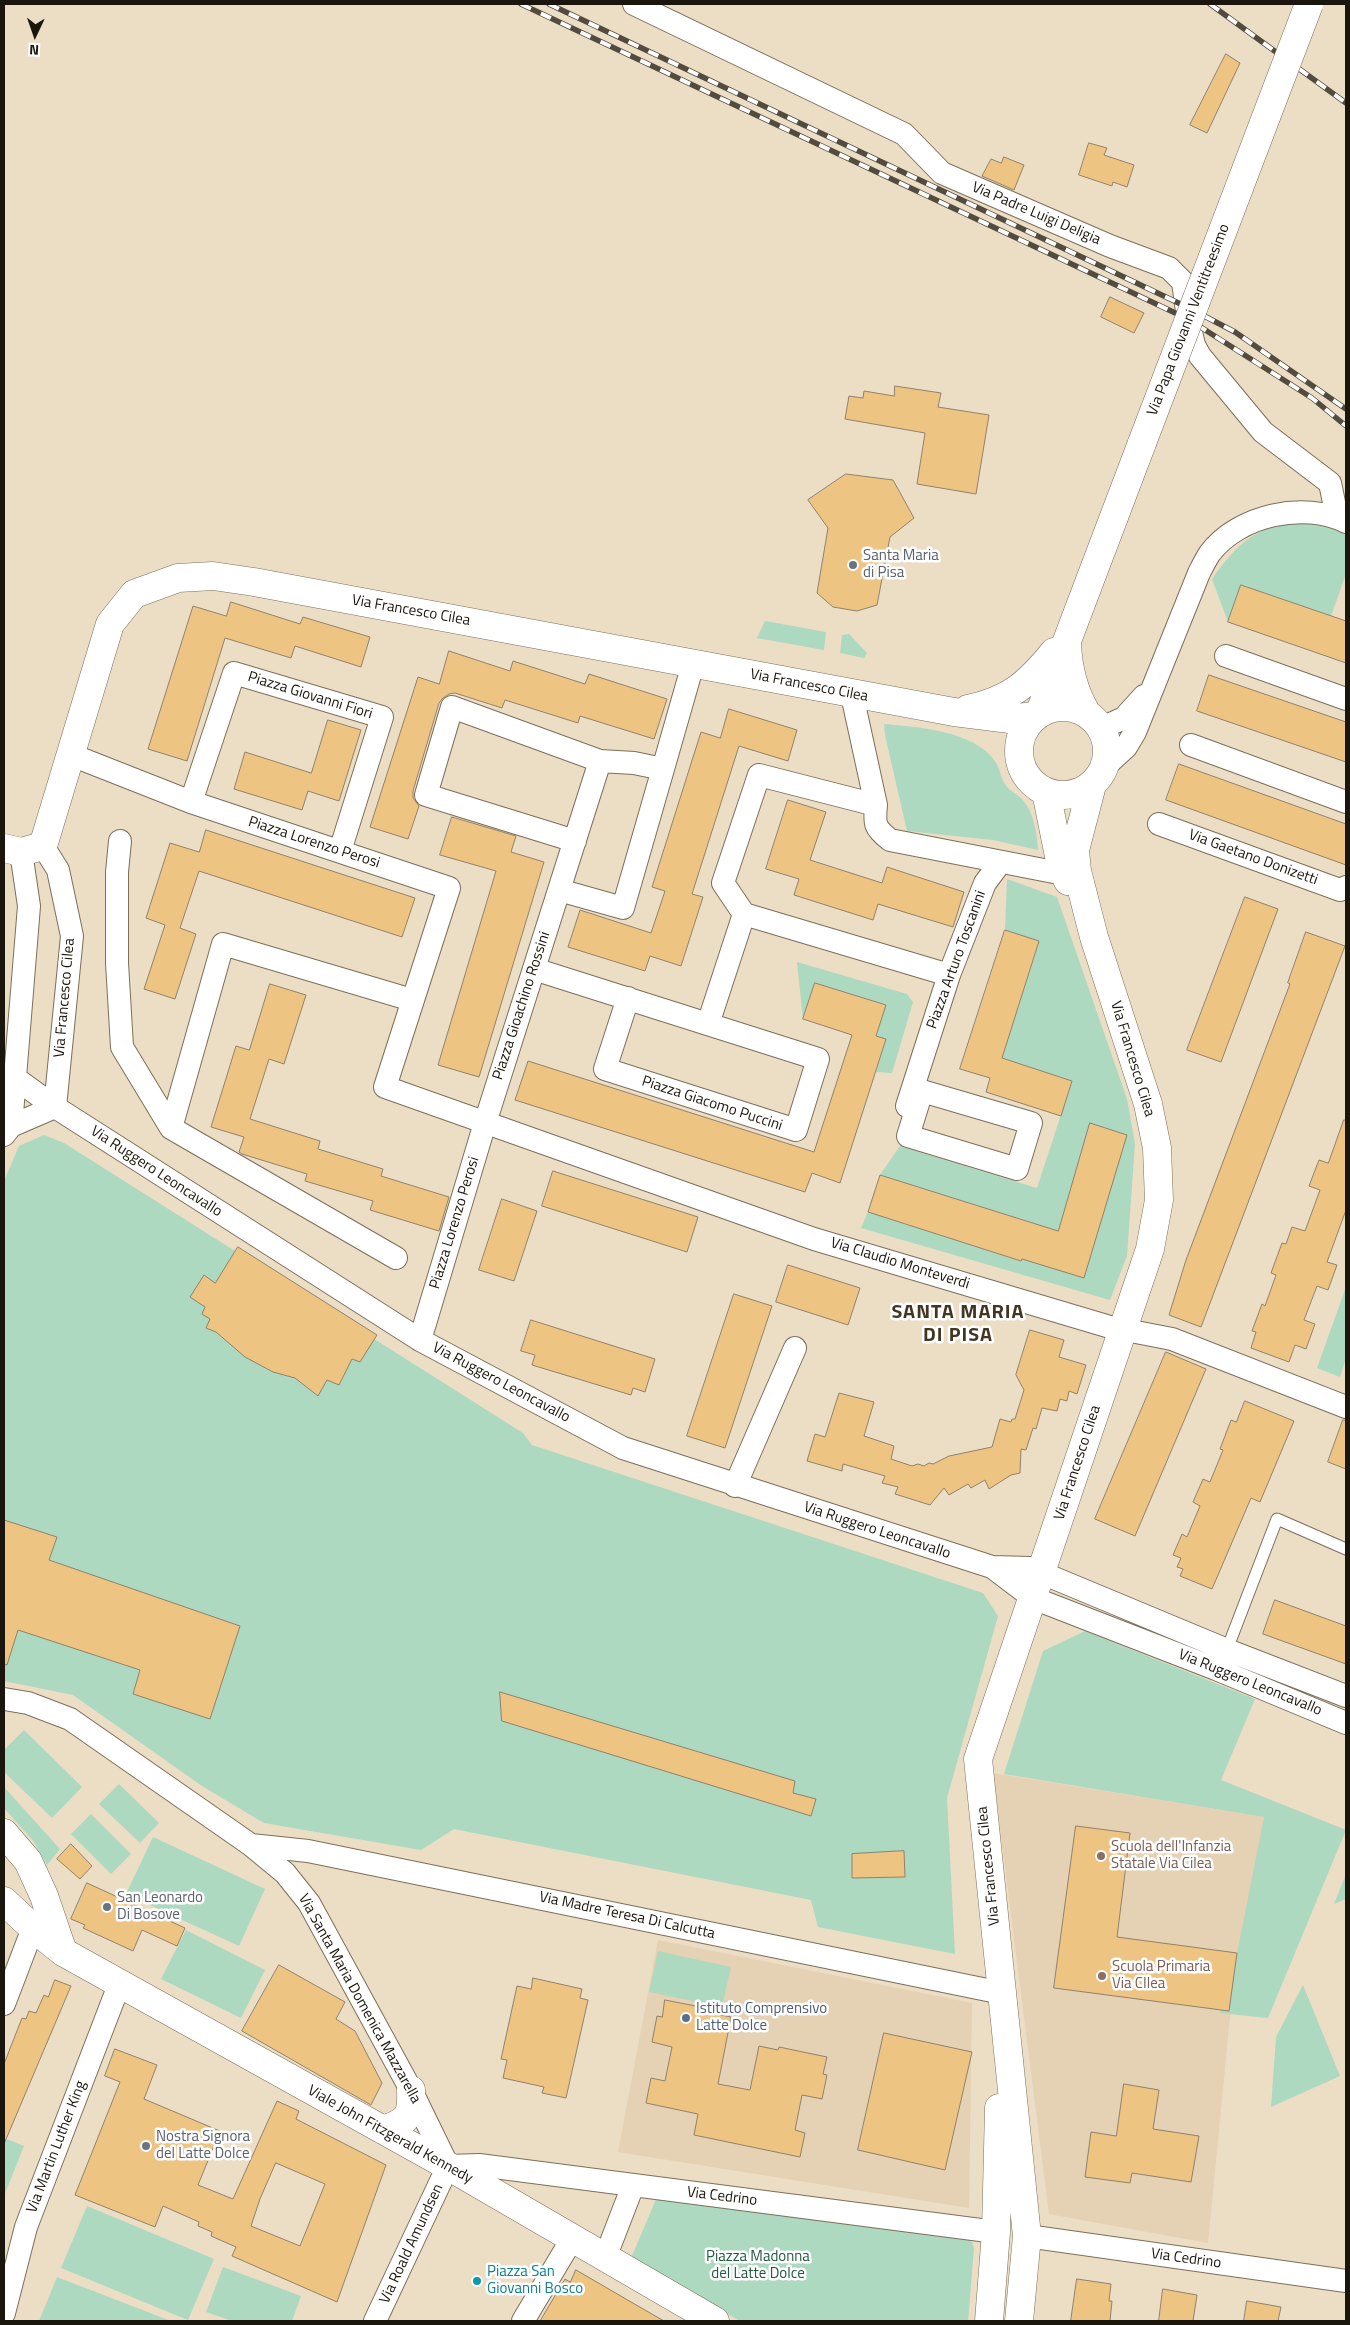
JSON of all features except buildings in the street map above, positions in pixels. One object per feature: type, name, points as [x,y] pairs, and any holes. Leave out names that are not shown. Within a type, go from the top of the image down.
[{"type":"street","name":"Via Padre Luigi Deligia","points":[[634,4],[904,134],[942,174],[1110,246],[1169,268],[1182,282],[1194,345],[1200,356],[1263,432],[1330,484],[1342,519]]},
{"type":"street","name":"Via Papa Giovanni Ventitreesimo","points":[[1037,714],[1309,4]]},
{"type":"street","points":[[1098,776],[1108,754],[1107,741],[1094,720],[1071,707],[1055,706],[1037,714],[1022,732],[1018,751],[1020,764],[1026,776],[1035,786],[1046,792],[1070,794],[1082,791],[1098,776],[1126,746],[1135,732],[1198,573],[1210,552],[1229,536],[1247,525],[1267,517],[1287,513],[1310,512],[1342,519]]},
{"type":"street","name":"Via Francesco Cilea","points":[[7,1130],[15,1078],[29,906],[23,849],[69,754],[110,624],[134,594],[178,578],[212,576],[254,582],[852,695],[1010,719],[1037,714]]},
{"type":"street","points":[[954,712],[988,705],[1010,696],[1033,678],[1067,636]]},
{"type":"street","name":"Via Papa Giovanni Ventitreesimo","points":[[1067,636],[1068,664],[1073,687],[1094,720]]},
{"type":"street","points":[[1226,656],[1346,699]]},
{"type":"street","points":[[559,890],[623,908],[693,664]]},
{"type":"street","name":"Piazza Giovanni Fiori","points":[[191,802],[234,673],[382,717],[340,851]]},
{"type":"street","points":[[1094,720],[1124,718],[1153,686]]},
{"type":"street","points":[[852,695],[876,805],[874,818],[877,829],[890,840],[1064,874]]},
{"type":"street","points":[[575,840],[426,795],[452,707],[600,761],[634,763],[663,769]]},
{"type":"street","name":"Via Francesco Cilea","points":[[954,712],[1002,737],[1018,751]]},
{"type":"street","points":[[1191,745],[1346,802]]},
{"type":"street","name":"Piazza Lorenzo Perosi","points":[[69,754],[191,802],[449,888],[385,1087],[485,1123],[420,1340]]},
{"type":"street","name":"Piazza Gioachino Rossini","points":[[485,1123],[600,761]]},
{"type":"street","points":[[876,805],[759,775],[723,883],[744,914],[949,975]]},
{"type":"street","name":"Via Francesco Cilea","points":[[1019,2321],[1027,2236],[978,1759],[1033,1598],[1036,1570],[1150,1249],[1159,1200],[1157,1148],[1148,1104],[1094,937],[1077,871],[1075,850],[1098,776]]},
{"type":"street","name":"Via Francesco Cilea","points":[[1046,792],[1060,866],[1094,937]]},
{"type":"street","name":"Via Gaetano Donizetti","points":[[1159,824],[1340,890],[1346,887]]},
{"type":"street","points":[[120,840],[117,872],[117,963],[122,1047],[171,1128],[396,1258]]},
{"type":"street","name":"Via Francesco Cilea","points":[[23,849],[58,870],[72,936],[55,1107]]},
{"type":"street","name":"Piazza Arturo Toscanini","points":[[914,1116],[905,1112],[949,975],[985,883],[1000,863]]},
{"type":"street","points":[[708,1024],[744,914]]},
{"type":"street","points":[[171,1128],[223,944],[412,1000]]},
{"type":"street","name":"Piazza Giacomo Puccini","points":[[534,968],[628,998],[708,1024],[818,1059],[796,1130],[605,1069],[628,998]]},
{"type":"street","points":[[7,1130],[55,1107],[15,1078]]},
{"type":"street","name":"Piazza Arturo Toscanini","points":[[922,1091],[1031,1123],[1017,1169],[908,1136],[914,1116],[922,1091]]},
{"type":"street","name":"Via Ruggero Leoncavallo","points":[[55,1107],[420,1340],[623,1448],[735,1486],[992,1567],[1036,1570]]},
{"type":"street","name":"Via Claudio Monteverdi","points":[[485,1123],[814,1239],[1122,1331],[1172,1339],[1346,1407]]},
{"type":"street","points":[[735,1486],[796,1348]]},
{"type":"street","name":"Via Ruggero Leoncavallo","points":[[992,1567],[1033,1598],[1221,1660],[1346,1696]]},
{"type":"street","points":[[1036,1570],[1221,1660]]},
{"type":"street","name":"Via Ruggero Leoncavallo","points":[[1221,1660],[1346,1723]]},
{"type":"street","name":"Via Santa Maria Domenica Mazzarella","points":[[4,1699],[28,1703],[70,1719],[251,1845],[285,1873],[309,1903],[411,2090],[448,2166]]},
{"type":"street","points":[[4,1833],[28,1861],[44,1896],[63,1952]]},
{"type":"street","name":"Via Madre Teresa Di Calcutta","points":[[251,1845],[308,1851],[1002,1993]]},
{"type":"street","points":[[4,1894],[17,1894],[24,1888],[28,1880],[28,1861]]},
{"type":"street","points":[[4,2004],[10,1970],[33,1928],[44,1896]]},
{"type":"street","name":"Viale John Fitzgerald Kennedy","points":[[4,1901],[63,1952],[448,2166],[714,2321]]},
{"type":"street","name":"Via Martin Luther King","points":[[4,2313],[7,2285],[26,2227],[120,1985]]},
{"type":"street","name":"Via Francesco Cilea","points":[[989,2321],[996,2232],[1002,1993]]},
{"type":"street","points":[[383,2130],[402,2123],[408,2117],[412,2107],[411,2090]]},
{"type":"street","name":"Via Cedrino","points":[[448,2166],[479,2165],[498,2167],[996,2232]]},
{"type":"street","name":"Via Roald Amundsen","points":[[375,2321],[448,2166]]},
{"type":"street","points":[[605,2258],[632,2188]]},
{"type":"street","name":"Via Cedrino","points":[[1027,2236],[1346,2281]]},
{"type":"street","points":[[523,2321],[572,2239]]},
{"type":"lane","points":[[1221,1660],[1277,1519],[1346,1549]]},
{"type":"shaded area","points":[[993,1773],[1264,1817],[1230,2017],[1208,2243],[1049,2214]]},
{"type":"shaded area","points":[[658,1940],[972,2003],[969,2208],[618,2152]]},
{"type":"green space","points":[[1301,522],[1327,527],[1346,534],[1346,574],[1331,616],[1241,585],[1228,622],[1212,579],[1221,566],[1239,546],[1259,532],[1285,524]]},
{"type":"green space","points":[[765,621],[826,632],[824,650],[757,638]]},
{"type":"green space","points":[[849,634],[867,653],[864,658],[840,653],[842,635]]},
{"type":"green space","points":[[884,724],[944,732],[973,743],[985,750],[996,763],[1003,781],[1026,804],[1036,830],[1038,850],[993,840],[907,831]]},
{"type":"green space","points":[[1007,879],[1057,897],[1127,1099],[1135,1144],[1127,1256],[1110,1300],[861,1228],[868,1212],[1021,1261],[1033,1223],[880,1175],[900,1146],[1037,1188],[1072,1081],[1002,1058],[1039,941],[1005,930]]},
{"type":"green space","points":[[797,962],[907,994],[913,1002],[892,1073],[876,1072],[886,1039],[876,1036],[885,1005],[815,983],[803,1019]]},
{"type":"green space","points":[[44,1135],[64,1143],[523,1433],[532,1445],[983,1593],[998,1616],[947,1798],[955,1954],[818,1927],[811,1900],[454,1829],[421,1850],[264,1823],[202,1786],[73,1695],[4,1681],[4,1181],[19,1146]]},
{"type":"green space","points":[[1346,1287],[1346,1358],[1340,1377],[1317,1368]]},
{"type":"green space","points":[[1085,1631],[1255,1699],[1221,1780],[1346,1830],[1268,2018],[1220,2013],[1235,1964],[1264,1817],[1004,1774],[1043,1651]]},
{"type":"green space","points":[[24,1730],[82,1787],[52,1818],[4,1772],[4,1750]]},
{"type":"green space","points":[[119,1784],[159,1823],[140,1843],[99,1804]]},
{"type":"green space","points":[[4,1787],[60,1849],[47,1865],[34,1842],[4,1808]]},
{"type":"green space","points":[[91,1814],[131,1854],[111,1874],[71,1834]]},
{"type":"green space","points":[[153,1837],[265,1889],[239,1946],[126,1894]]},
{"type":"green space","points":[[1346,1874],[1346,1899],[1334,1904]]},
{"type":"green space","points":[[186,1930],[265,1970],[241,2018],[161,1979]]},
{"type":"green space","points":[[658,1951],[731,1967],[722,2007],[649,1992]]},
{"type":"green space","points":[[1303,1985],[1340,2076],[1271,2107],[1276,2037]]},
{"type":"green space","points":[[4,2138],[24,2146],[4,2196]]},
{"type":"green space","name":"Piazza Madonna del Latte Dolce","points":[[658,2195],[967,2238],[972,2242],[974,2249],[968,2321],[740,2321],[631,2258]]},
{"type":"green space","points":[[87,2206],[214,2259],[188,2320],[61,2268]]},
{"type":"green space","points":[[223,2267],[301,2296],[292,2321],[232,2321],[206,2312]]},
{"type":"green space","points":[[57,2277],[171,2321],[39,2321]]},
{"type":"railway","points":[[521,4],[1188,319],[1312,398],[1346,426]]},
{"type":"railway","points":[[549,4],[1187,307],[1235,332],[1346,409]]},
{"type":"railway","points":[[1210,4],[1346,103]]},
{"type":"place","name":"Santa Maria di Pisa","points":[[853,565]]},
{"type":"place","name":"Scuola dell'Infanzia Statale Via Cilea","points":[[1101,1856]]},
{"type":"place","name":"San Leonardo Di Bosove","points":[[107,1907]]},
{"type":"place","name":"Scuola Primaria Via CIlea","points":[[1102,1976]]},
{"type":"place","name":"Istituto Comprensivo Latte Dolce","points":[[686,2018]]},
{"type":"place","name":"Nostra Signora del Latte Dolce","points":[[146,2146]]},
{"type":"place","name":"Piazza San Giovanni Bosco","points":[[477,2281]]},
{"type":"district","name":"SANTA MARIA DI PISA","points":[[958,1324]]}]
